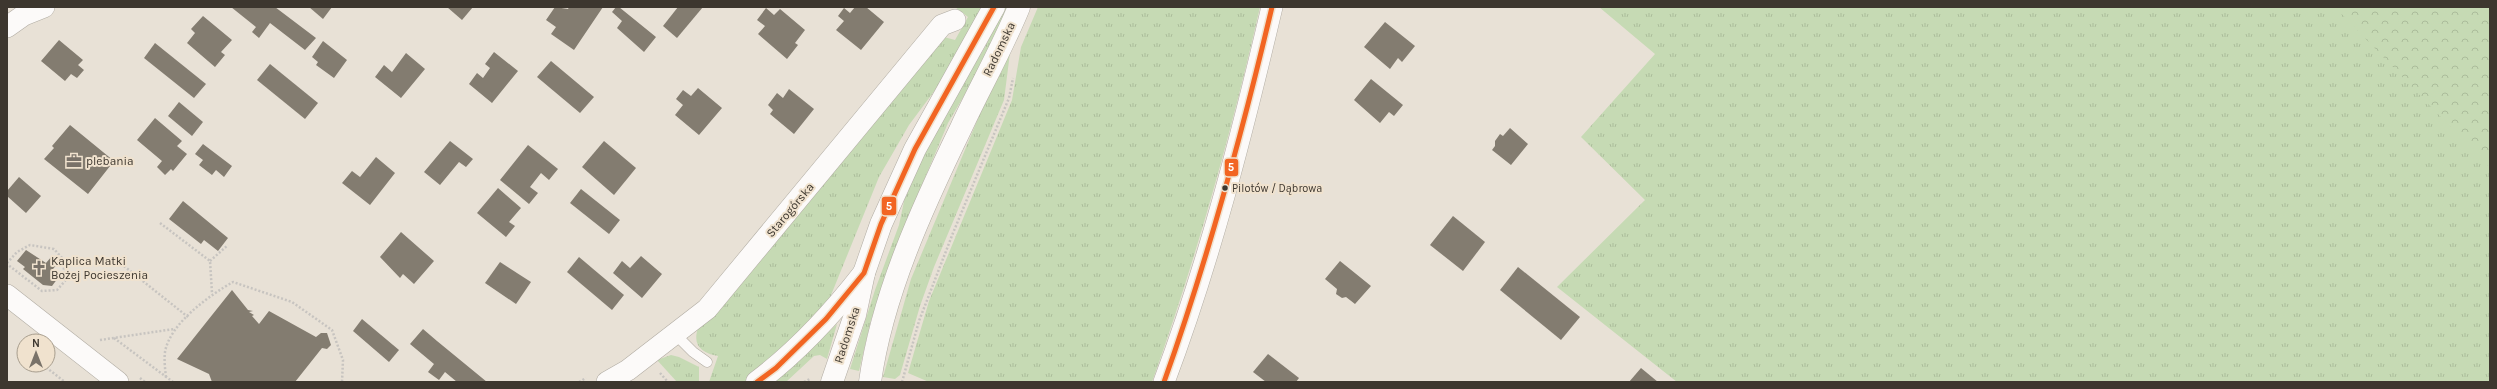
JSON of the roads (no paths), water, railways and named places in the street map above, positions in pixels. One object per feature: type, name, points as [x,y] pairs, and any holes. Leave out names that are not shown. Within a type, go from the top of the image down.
[{"type":"main road","name":"Radomska","points":[[832,382],[855,315],[864,273],[881,224],[915,149],[994,7]]},
{"type":"main road","name":"Radomska","points":[[870,382],[883,324],[903,259],[960,128],[1004,41],[1019,7]]},
{"type":"main road","points":[[758,382],[776,368],[826,319],[864,273]]},
{"type":"street","points":[[7,28],[24,15],[44,7]]},
{"type":"street","points":[[1164,382],[1186,324],[1230,181],[1272,7]]},
{"type":"street","name":"Starogórska","points":[[607,382],[628,370],[707,309],[942,25],[955,20]]},
{"type":"street","points":[[7,295],[118,382]]},
{"type":"lane","points":[[676,334],[693,352],[707,362]]},
{"type":"place","name":"plebania","points":[[74,161]]},
{"type":"place","name":"Pilotów / Dąbrowa","points":[[1225,188]]},
{"type":"place","name":"Kaplica Matki Bożej Pocieszenia","points":[[39,268]]}]
